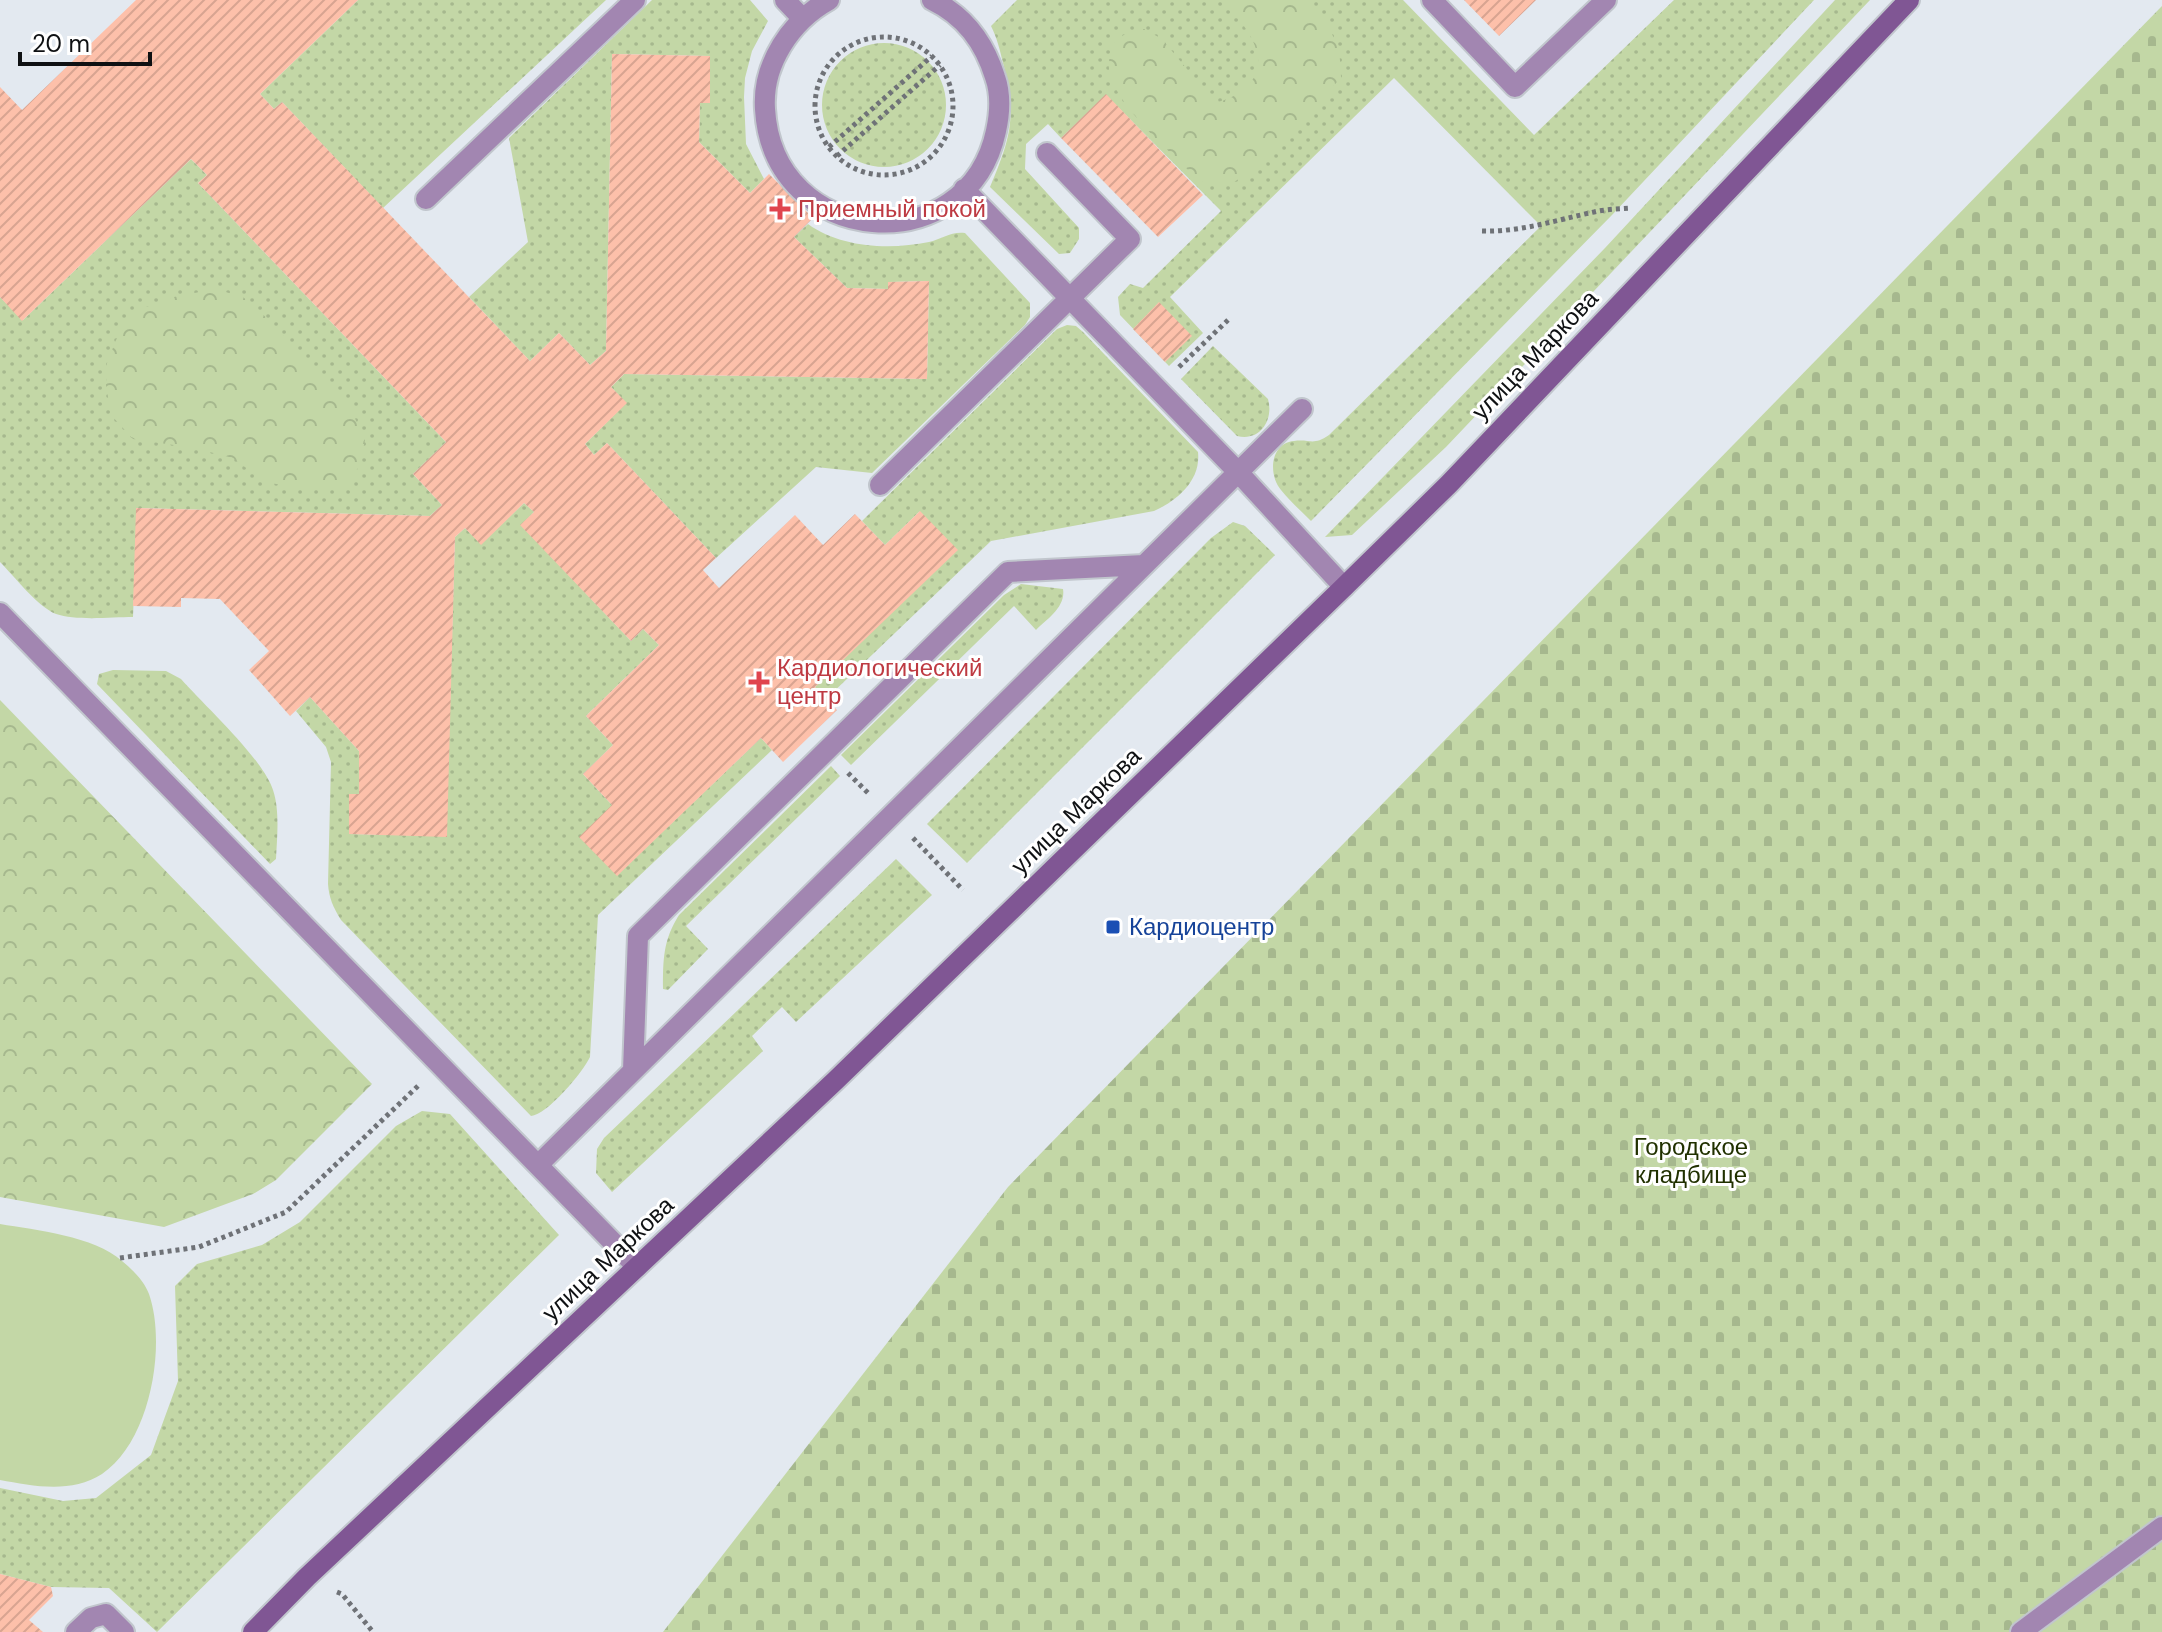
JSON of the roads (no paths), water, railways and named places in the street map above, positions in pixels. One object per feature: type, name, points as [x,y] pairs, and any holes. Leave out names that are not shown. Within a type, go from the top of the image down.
[{"type":"street","name":"улица Маркова","points":[[253,1632],[307,1577],[835,1081],[1460,473],[1909,0]]},
{"type":"lane","points":[[426,199],[635,0]]},
{"type":"lane","points":[[785,0],[803,19]]},
{"type":"lane","points":[[829,0],[803,19],[785,41],[767,78],[764,106],[772,144],[784,171],[801,191],[821,208],[849,219],[875,223],[918,217],[940,207],[964,189],[992,148],[999,109],[997,83],[989,56],[959,17],[932,0]]},
{"type":"lane","points":[[1432,0],[1515,87],[1606,0]]},
{"type":"lane","points":[[880,485],[1130,239],[1047,153]]},
{"type":"lane","points":[[964,189],[1238,472],[1344,587]]},
{"type":"lane","points":[[539,1164],[1302,409]]},
{"type":"lane","points":[[633,1071],[638,936],[1008,572],[1144,565]]},
{"type":"lane","points":[[0,613],[637,1267]]},
{"type":"lane","points":[[2021,1632],[2162,1527]]},
{"type":"lane","points":[[76,1632],[91,1618],[106,1614],[124,1632]]},
{"type":"place","name":"Приемный покой","points":[[780,209]]},
{"type":"place","name":"Кардиологический центр","points":[[759,682]]},
{"type":"place","name":"Кардиоцентр","points":[[1113,927]]},
{"type":"park label","name":"Городское кладбище","points":[[1691,1161]]}]
